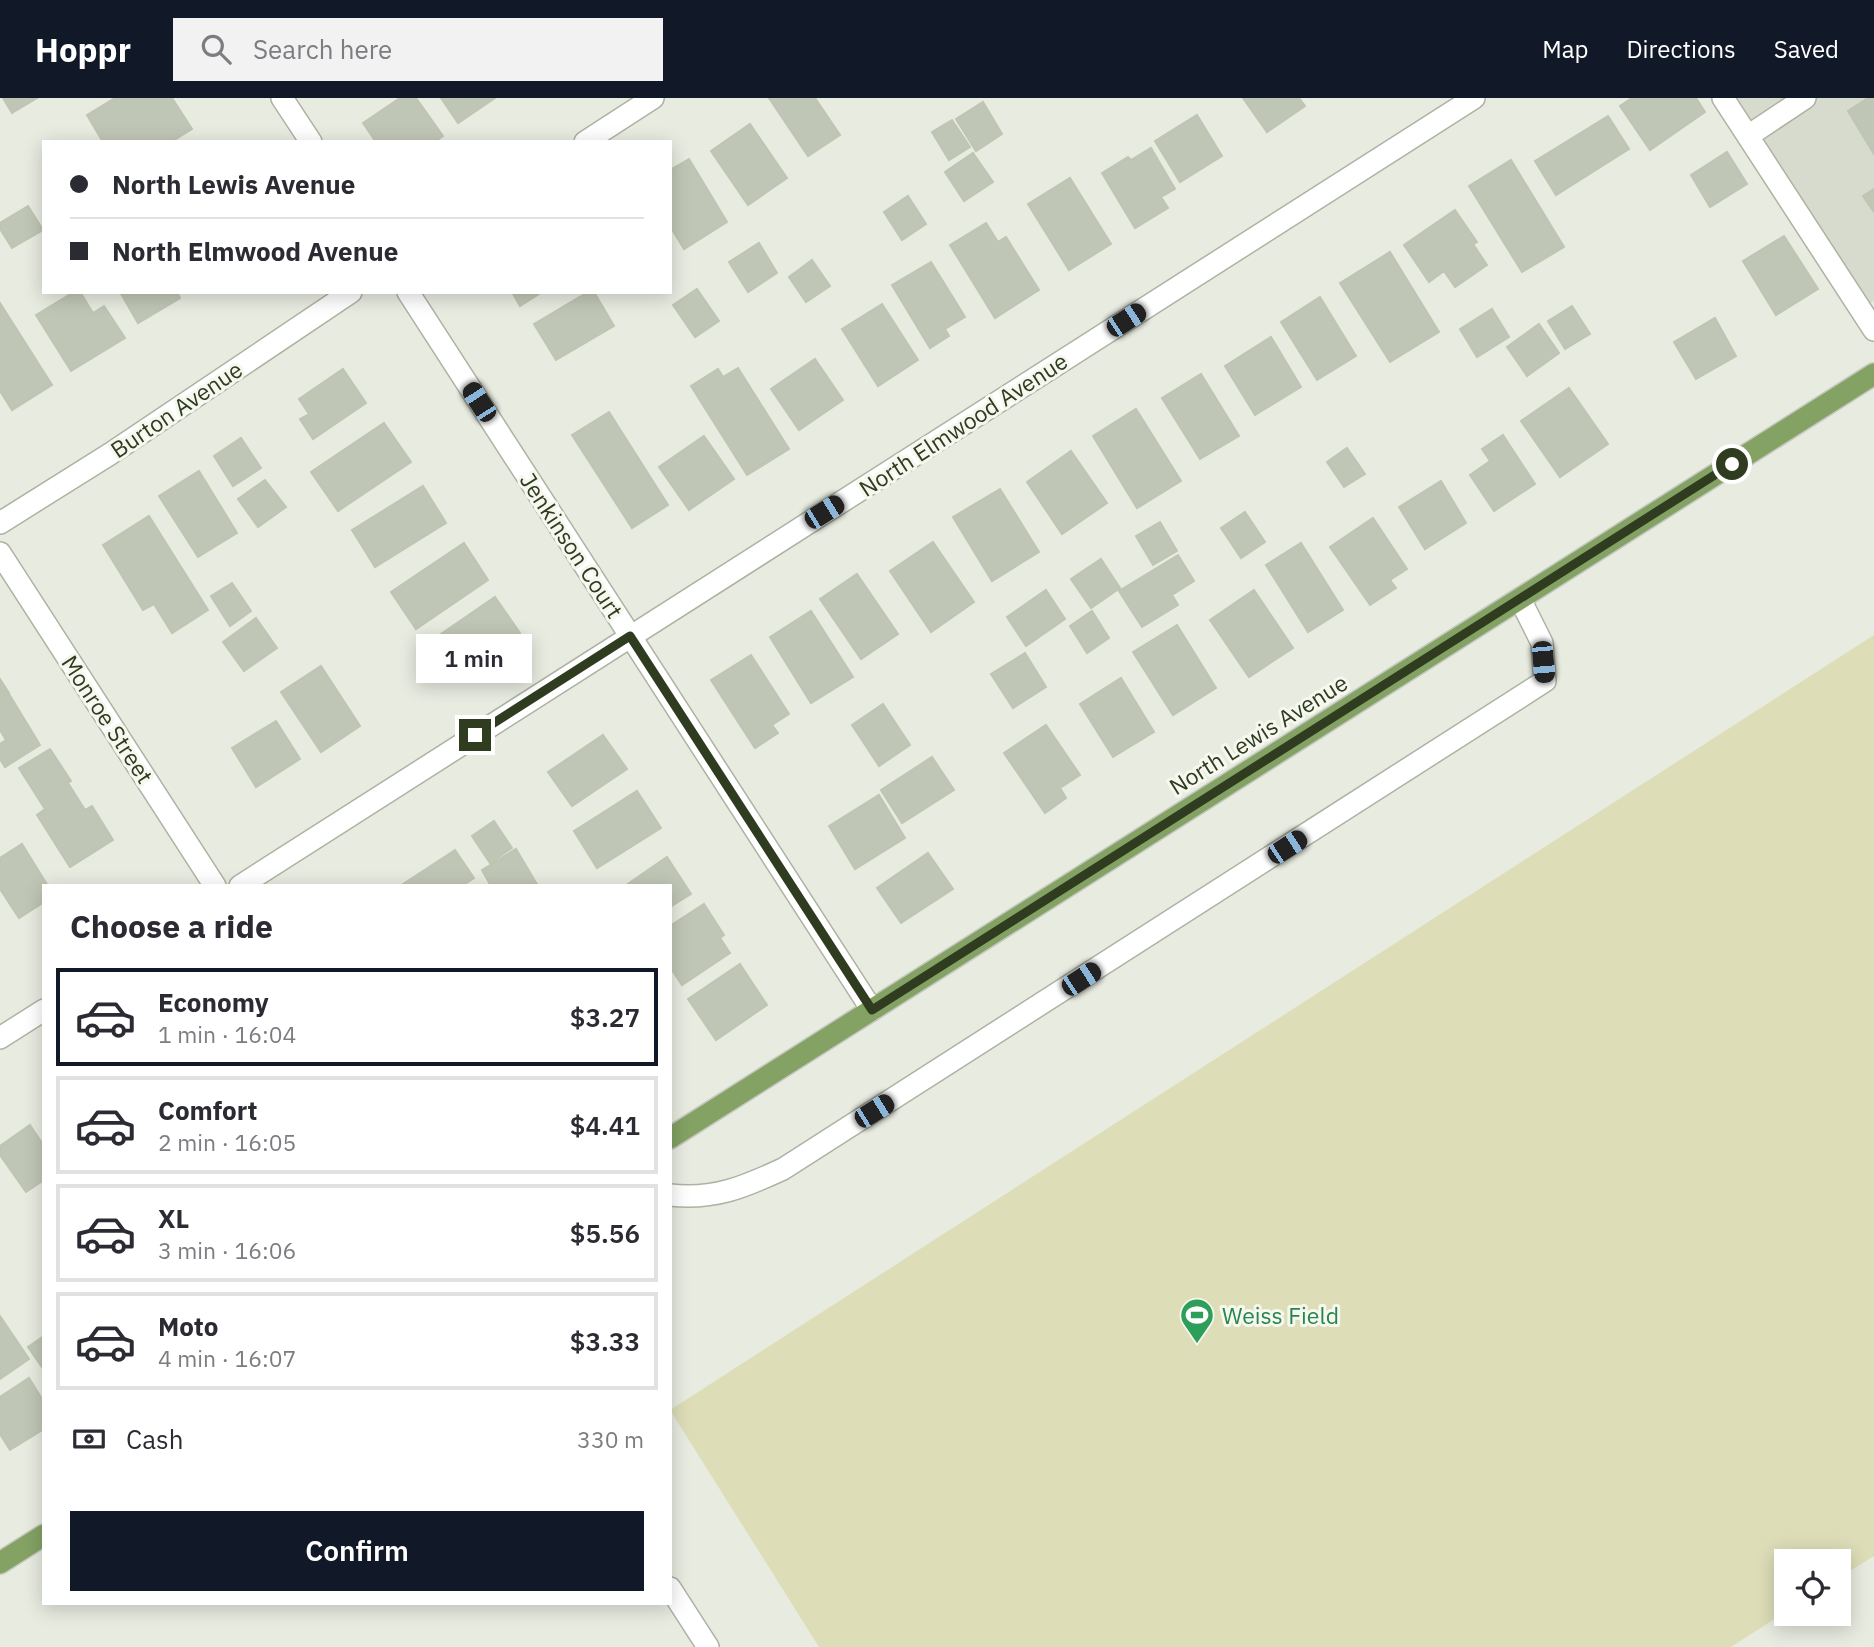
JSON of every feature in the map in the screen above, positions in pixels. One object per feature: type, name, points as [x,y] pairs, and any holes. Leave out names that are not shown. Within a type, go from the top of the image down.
[{"type":"main road","name":"North Lewis Avenue","points":[[672,1137],[1874,374]]},
{"type":"main road","points":[[0,1563],[42,1536]]},
{"type":"street","points":[[282,98],[310,140]]},
{"type":"street","points":[[587,140],[653,98]]},
{"type":"street","name":"North Elmwood Avenue","points":[[243,884],[1474,98]]},
{"type":"street","points":[[1723,98],[1874,330]]},
{"type":"street","points":[[1748,136],[1805,98]]},
{"type":"street","name":"Burton Avenue","points":[[0,523],[110,454],[348,294]]},
{"type":"street","name":"Jenkinson Court","points":[[409,294],[872,1010]]},
{"type":"street","name":"Monroe Street","points":[[0,553],[214,884]]},
{"type":"street","points":[[672,1195],[690,1197],[736,1190],[783,1169],[1545,681],[1542,643],[1520,599]]},
{"type":"street","points":[[0,1038],[42,1011]]},
{"type":"street","points":[[672,1591],[708,1647]]},
{"type":"shaded area","points":[[1725,98],[1874,98],[1874,301],[1863,308]]},
{"type":"green space","points":[[1874,635],[1874,1556],[1851,1570],[1851,1549],[1774,1549],[1774,1619],[1731,1647],[819,1647],[672,1413],[672,1409]]},
{"type":"building","points":[[3,98],[37,98],[12,113]]},
{"type":"building","points":[[115,98],[172,98],[192,129],[174,140],[102,140],[87,115]]},
{"type":"building","points":[[400,98],[416,98],[443,136],[437,140],[375,140],[363,123]]},
{"type":"building","points":[[441,98],[495,98],[458,123]]},
{"type":"building","points":[[769,98],[815,98],[840,135],[808,156]]},
{"type":"building","points":[[1243,98],[1299,98],[1305,106],[1267,132]]},
{"type":"building","points":[[1632,98],[1696,98],[1705,112],[1650,150],[1620,106]]},
{"type":"building","points":[[1868,98],[1874,98],[1874,154],[1848,111]]},
{"type":"building","points":[[983,102],[1002,134],[976,151],[956,119]]},
{"type":"building","points":[[1197,115],[1222,156],[1180,182],[1155,141]]},
{"type":"building","points":[[1608,116],[1629,149],[1556,195],[1535,161]]},
{"type":"building","points":[[952,120],[970,147],[949,160],[932,132]]},
{"type":"building","points":[[750,124],[787,178],[748,205],[711,151]]},
{"type":"building","points":[[1151,148],[1175,189],[1161,197],[1168,208],[1135,228],[1102,173],[1128,157],[1131,160]]},
{"type":"building","points":[[1727,152],[1747,184],[1710,207],[1691,175]]},
{"type":"building","points":[[973,153],[993,182],[964,201],[945,172]]},
{"type":"building","points":[[689,159],[727,222],[684,249],[672,229],[672,169]]},
{"type":"building","points":[[1511,160],[1564,247],[1522,272],[1469,186]]},
{"type":"building","points":[[1070,178],[1111,244],[1069,270],[1028,204]]},
{"type":"building","points":[[1874,189],[1874,212],[1863,196]]},
{"type":"building","points":[[908,196],[926,224],[902,240],[884,212]]},
{"type":"building","points":[[28,206],[42,231],[12,248],[0,229],[0,223]]},
{"type":"building","points":[[1455,210],[1477,242],[1473,244],[1487,265],[1455,287],[1444,271],[1429,282],[1404,245]]},
{"type":"building","points":[[986,223],[998,242],[1006,237],[1039,290],[995,318],[950,245]]},
{"type":"building","points":[[1784,236],[1818,289],[1776,315],[1743,261]]},
{"type":"building","points":[[759,243],[777,273],[748,292],[729,262]]},
{"type":"building","points":[[1390,252],[1439,332],[1390,362],[1340,283]]},
{"type":"building","points":[[812,260],[830,286],[806,302],[789,277]]},
{"type":"building","points":[[931,262],[965,317],[945,329],[949,336],[930,348],[892,285]]},
{"type":"building","points":[[697,289],[719,321],[695,337],[673,305]]},
{"type":"building","points":[[71,294],[81,294],[93,313],[104,306],[125,338],[71,371],[36,315]]},
{"type":"building","points":[[121,294],[178,294],[180,298],[138,323]]},
{"type":"building","points":[[513,294],[539,294],[520,306]]},
{"type":"building","points":[[585,294],[595,294],[614,326],[556,360],[534,324]]},
{"type":"building","points":[[1320,297],[1356,356],[1317,380],[1281,322]]},
{"type":"building","points":[[0,303],[52,385],[12,410],[0,391]]},
{"type":"building","points":[[882,304],[918,360],[878,386],[842,329]]},
{"type":"building","points":[[1572,306],[1590,334],[1565,349],[1548,321]]},
{"type":"building","points":[[1492,309],[1509,337],[1477,357],[1460,329]]},
{"type":"building","points":[[1715,318],[1736,356],[1696,379],[1674,342]]},
{"type":"building","points":[[1539,324],[1559,353],[1527,376],[1507,347]]},
{"type":"building","points":[[1271,337],[1301,387],[1255,415],[1225,366]]},
{"type":"building","points":[[815,359],[843,400],[799,430],[771,389]]},
{"type":"building","points":[[738,368],[789,449],[747,475],[691,386],[718,369],[723,377]]},
{"type":"building","points":[[343,369],[366,403],[313,439],[300,419],[309,414],[299,399]]},
{"type":"building","points":[[1201,374],[1239,436],[1200,459],[1162,398]]},
{"type":"building","points":[[1569,388],[1608,444],[1560,477],[1521,421]]},
{"type":"building","points":[[1136,409],[1181,481],[1137,508],[1093,436]]},
{"type":"building","points":[[609,412],[668,505],[632,528],[572,435]]},
{"type":"building","points":[[384,423],[411,462],[338,511],[311,472]]},
{"type":"building","points":[[1503,435],[1535,484],[1494,511],[1470,475],[1490,461],[1482,449]]},
{"type":"building","points":[[704,436],[734,479],[689,510],[659,467]]},
{"type":"building","points":[[241,438],[261,468],[233,486],[214,456]]},
{"type":"building","points":[[1347,448],[1365,474],[1344,487],[1327,462]]},
{"type":"building","points":[[1071,451],[1107,503],[1062,534],[1027,482]]},
{"type":"building","points":[[199,471],[237,533],[198,557],[159,496]]},
{"type":"building","points":[[265,480],[286,507],[258,527],[238,499]]},
{"type":"building","points":[[1441,481],[1466,523],[1425,549],[1399,507]]},
{"type":"building","points":[[423,486],[446,523],[375,567],[352,530]]},
{"type":"building","points":[[1000,489],[1039,552],[992,581],[953,517]]},
{"type":"building","points":[[1245,512],[1265,542],[1241,558],[1221,528]]},
{"type":"building","points":[[149,516],[208,610],[172,633],[154,604],[143,610],[103,545]]},
{"type":"building","points":[[1373,518],[1407,569],[1390,580],[1396,588],[1370,605],[1330,547]]},
{"type":"building","points":[[1160,522],[1177,551],[1153,565],[1136,536]]},
{"type":"building","points":[[933,542],[974,602],[931,632],[890,571]]},
{"type":"building","points":[[464,543],[488,580],[416,629],[391,592]]},
{"type":"building","points":[[1301,543],[1343,610],[1308,632],[1266,565]]},
{"type":"building","points":[[1178,555],[1194,581],[1172,595],[1178,605],[1142,627],[1119,591]]},
{"type":"building","points":[[1101,559],[1120,588],[1091,608],[1071,579]]},
{"type":"building","points":[[857,574],[898,634],[861,659],[820,599]]},
{"type":"building","points":[[232,583],[251,611],[230,626],[211,596]]},
{"type":"building","points":[[1046,590],[1065,619],[1026,646],[1007,617]]},
{"type":"building","points":[[1254,590],[1293,648],[1249,677],[1210,620]]},
{"type":"building","points":[[495,597],[520,633],[450,680],[425,645]]},
{"type":"building","points":[[811,611],[853,677],[811,703],[770,637]]},
{"type":"building","points":[[1092,611],[1109,638],[1087,653],[1070,626]]},
{"type":"building","points":[[256,618],[277,648],[244,671],[223,642]]},
{"type":"building","points":[[1177,625],[1216,688],[1173,715],[1133,652]]},
{"type":"building","points":[[1025,653],[1046,687],[1013,708],[991,674]]},
{"type":"building","points":[[751,655],[789,714],[772,725],[778,733],[755,748],[711,680]]},
{"type":"building","points":[[321,666],[360,726],[321,752],[281,692]]},
{"type":"building","points":[[1121,678],[1154,732],[1113,757],[1080,704]]},
{"type":"building","points":[[0,679],[9,693],[0,698]]},
{"type":"building","points":[[9,694],[40,745],[5,767],[0,759],[0,744],[6,740],[0,730],[0,699]]},
{"type":"building","points":[[883,704],[910,745],[879,766],[852,725]]},
{"type":"building","points":[[276,721],[300,759],[256,787],[232,748]]},
{"type":"building","points":[[1046,725],[1080,775],[1060,788],[1066,798],[1045,813],[1004,753]]},
{"type":"building","points":[[603,735],[627,769],[572,806],[548,772]]},
{"type":"building","points":[[50,749],[71,781],[68,783],[85,810],[92,806],[113,840],[70,867],[37,815],[45,809],[19,768]]},
{"type":"building","points":[[932,757],[954,790],[902,823],[881,790]]},
{"type":"building","points":[[637,791],[661,828],[597,868],[574,831]]},
{"type":"building","points":[[879,795],[905,838],[855,869],[829,826]]},
{"type":"building","points":[[494,821],[512,848],[490,863],[472,836]]},
{"type":"building","points":[[22,844],[47,884],[42,884],[42,903],[19,918],[0,889],[0,858]]},
{"type":"building","points":[[516,849],[537,884],[490,884],[482,870]]},
{"type":"building","points":[[455,850],[474,878],[465,884],[403,884]]},
{"type":"building","points":[[928,853],[953,889],[901,923],[877,888]]},
{"type":"building","points":[[667,857],[691,894],[672,906],[672,884],[628,884]]},
{"type":"building","points":[[704,904],[724,935],[720,938],[730,953],[682,985],[672,970],[672,925]]},
{"type":"building","points":[[740,964],[767,1005],[716,1040],[688,999]]},
{"type":"building","points":[[30,1125],[42,1143],[42,1181],[26,1192],[0,1155],[0,1146]]},
{"type":"building","points":[[0,1316],[29,1359],[0,1379]]},
{"type":"building","points":[[42,1337],[42,1367],[28,1347]]},
{"type":"building","points":[[29,1378],[42,1399],[42,1430],[10,1450],[0,1434],[0,1397]]},
{"type":"place","name":"Weiss Field","points":[[1197,1345]]},
{"type":"route","points":[[475,735],[630,636],[872,1010],[1732,464]]}]
